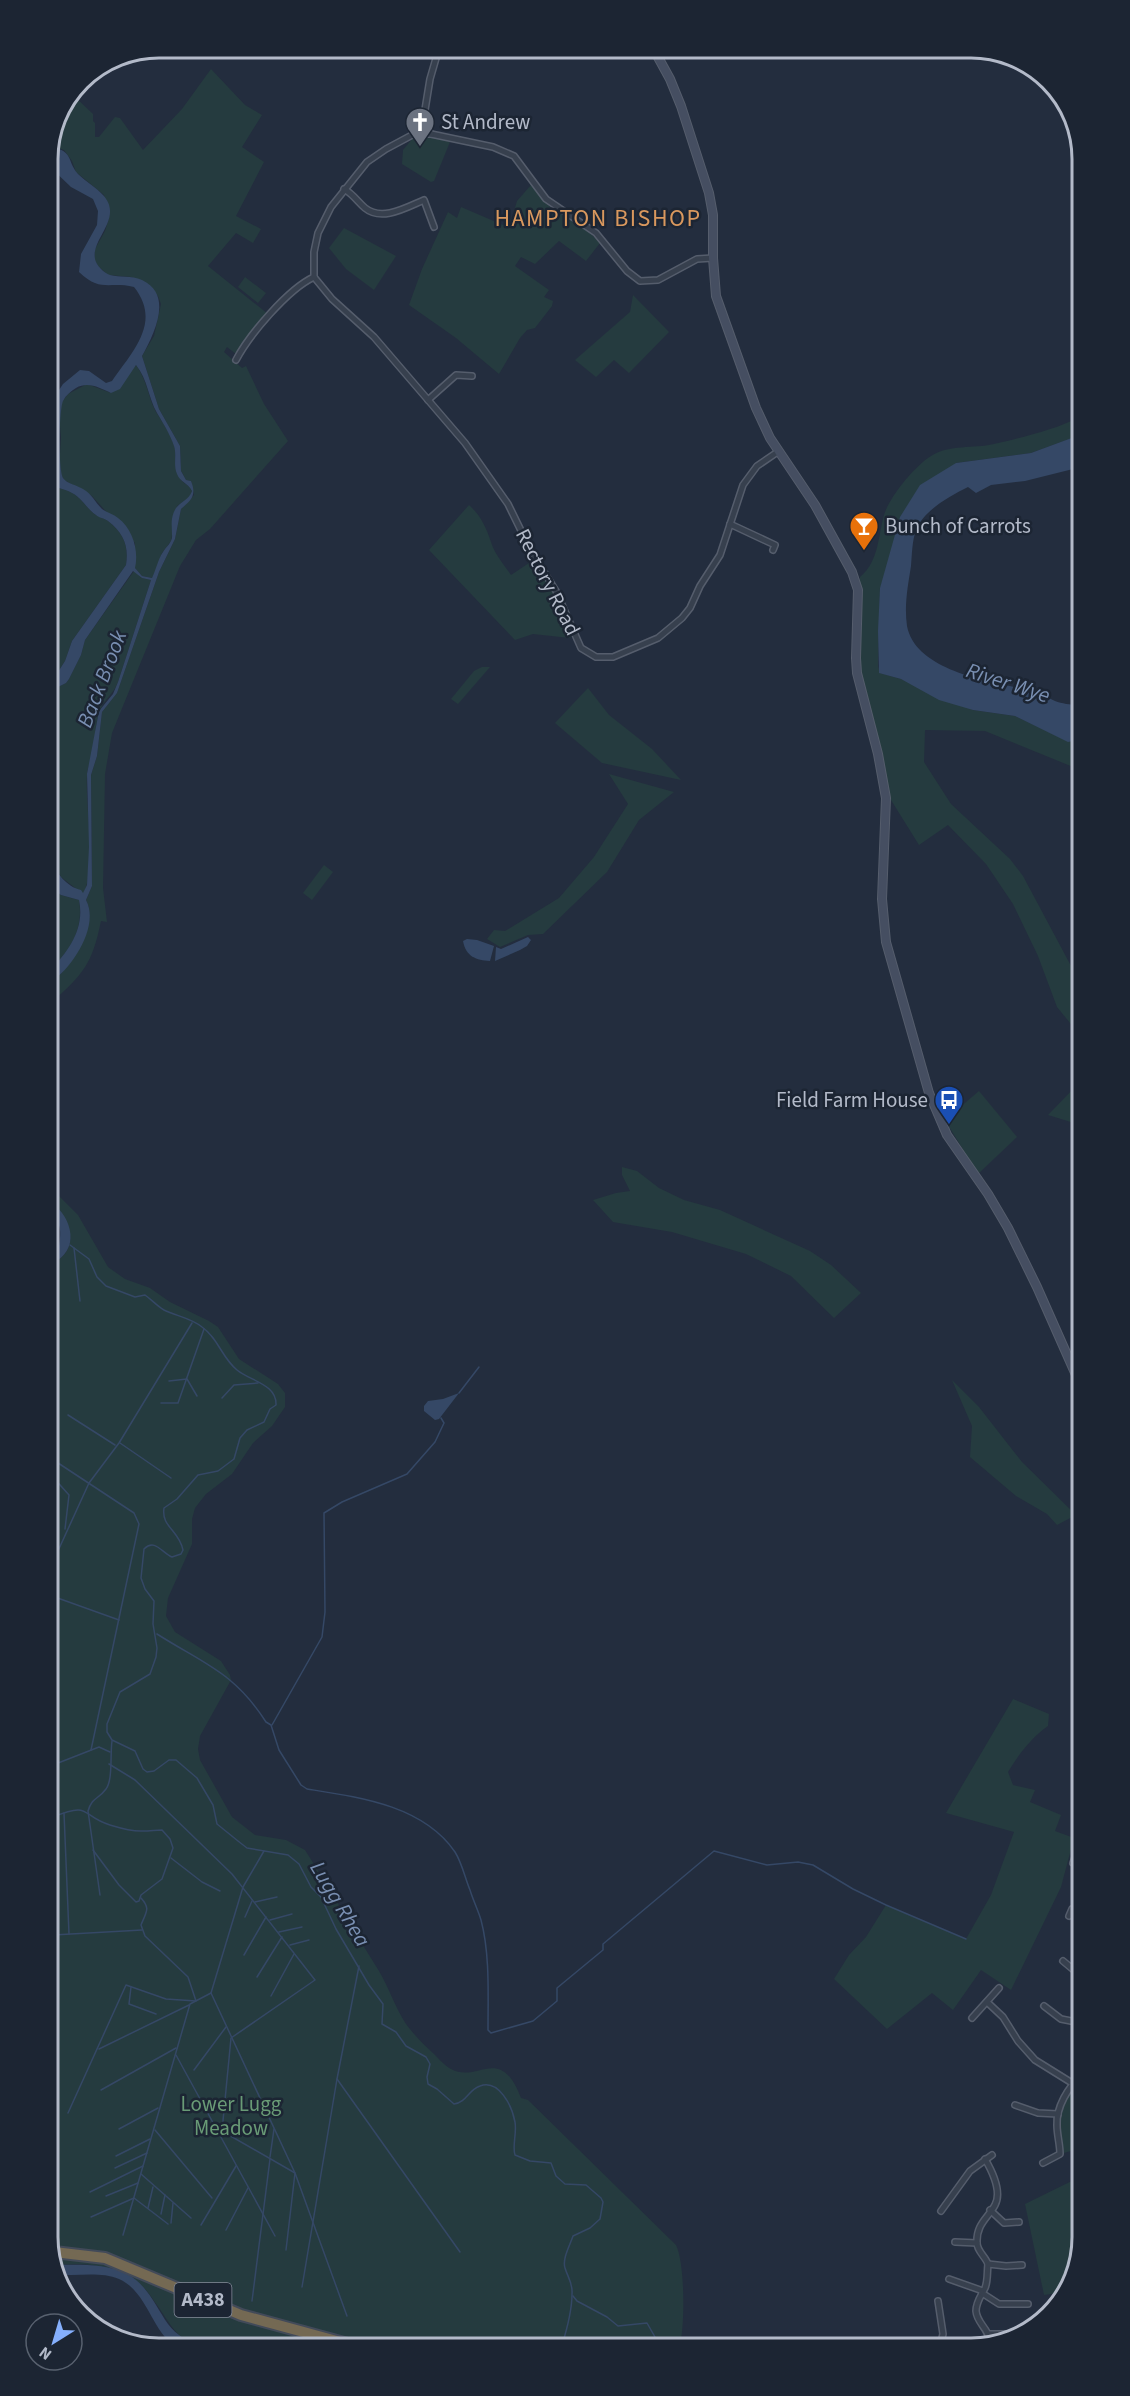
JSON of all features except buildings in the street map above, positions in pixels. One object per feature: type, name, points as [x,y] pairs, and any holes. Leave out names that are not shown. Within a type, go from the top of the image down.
[{"type":"highway","name":"A438","points":[[60,2253],[112,2260],[241,2315],[323,2337]]},
{"type":"main road","points":[[659,59],[681,106],[708,193],[713,214],[715,288],[720,312],[759,417],[815,505],[852,572],[858,590],[857,673],[878,754],[886,798],[883,920],[891,965],[934,1108],[947,1136],[988,1194],[1008,1228],[1072,1366]]},
{"type":"street","points":[[236,360],[248,340],[286,297],[314,277],[313,259],[318,234],[331,207],[344,189],[360,169],[376,155],[414,134],[423,122],[436,58]]},
{"type":"street","points":[[423,122],[431,134]]},
{"type":"street","points":[[414,134],[431,134],[493,147],[514,156],[546,199],[596,233],[627,271],[640,281],[658,280],[697,259],[713,258]]},
{"type":"street","points":[[344,189],[362,206],[375,214],[387,214],[424,201],[434,227]]},
{"type":"street","name":"Rectory Road","points":[[314,277],[332,299],[374,338],[465,443],[508,504],[531,551],[556,591],[581,648],[596,657],[613,657],[658,638],[682,618],[720,555],[743,485],[752,472],[779,451]]},
{"type":"street","points":[[428,400],[456,375],[472,376]]},
{"type":"street","points":[[730,524],[775,546]]},
{"type":"street","points":[[1069,1916],[1072,1909]]},
{"type":"street","points":[[1063,1961],[1072,1968]]},
{"type":"street","points":[[972,2018],[999,1988]]},
{"type":"street","points":[[987,2002],[1003,2017],[1018,2042],[1035,2060],[1072,2083],[1058,2114],[1060,2154],[1043,2163]]},
{"type":"street","points":[[1044,2006],[1061,2019],[1072,2021]]},
{"type":"street","points":[[1015,2105],[1038,2113],[1058,2114]]},
{"type":"street","points":[[941,2211],[942,2203],[970,2171],[992,2155]]},
{"type":"street","points":[[986,2159],[993,2174],[997,2193],[996,2203],[983,2220],[977,2243],[988,2264],[983,2292],[977,2304],[977,2315],[989,2334],[995,2334]]},
{"type":"street","points":[[990,2210],[1006,2224],[1018,2222]]},
{"type":"street","points":[[995,2226],[1001,2221]]},
{"type":"street","points":[[955,2242],[977,2243]]},
{"type":"street","points":[[988,2264],[1022,2265]]},
{"type":"street","points":[[949,2279],[983,2292],[999,2304],[1024,2304],[1021,2313]]},
{"type":"street","points":[[938,2301],[944,2334],[943,2338]]},
{"type":"green space","points":[[211,69],[245,105],[262,115],[242,147],[264,162],[236,216],[261,229],[253,243],[236,233],[208,266],[268,314],[236,354],[227,347],[224,352],[242,368],[246,366],[264,404],[288,441],[210,529],[196,540],[180,566],[112,733],[105,774],[103,888],[107,922],[101,921],[94,948],[85,968],[59,996],[59,976],[81,945],[89,922],[86,900],[92,886],[91,775],[97,756],[102,712],[117,693],[159,572],[175,539],[181,509],[194,495],[191,481],[186,480],[181,471],[180,446],[159,409],[142,356],[154,336],[161,304],[158,296],[150,286],[131,277],[108,275],[94,260],[95,249],[109,218],[104,195],[76,172],[72,161],[64,150],[60,149],[69,115],[78,100],[93,114],[95,137],[99,137],[115,117],[120,118],[143,150],[182,109]]},
{"type":"green space","points":[[434,136],[450,142],[434,181],[431,182],[402,164],[403,150],[413,138]]},
{"type":"green space","points":[[531,185],[550,207],[588,231],[600,243],[586,261],[559,241],[535,264],[521,257],[515,266],[549,290],[544,297],[553,301],[552,306],[535,328],[527,330],[520,338],[499,374],[456,338],[409,305],[422,269],[448,212],[457,218],[461,207],[503,225],[512,218],[517,201]]},
{"type":"green space","points":[[344,228],[396,256],[374,290],[346,269],[329,248]]},
{"type":"green space","points":[[245,277],[266,293],[258,303],[238,287]]},
{"type":"green space","points":[[633,295],[669,332],[629,373],[614,360],[596,377],[575,360],[630,312]]},
{"type":"green space","points":[[136,365],[156,412],[172,441],[179,477],[192,491],[190,497],[177,506],[171,541],[162,553],[152,578],[142,576],[135,568],[135,543],[92,496],[64,480],[59,470],[61,437],[59,416],[62,402],[68,394],[87,384],[111,393]]},
{"type":"green space","points":[[1072,420],[1072,438],[1031,453],[956,463],[880,588],[878,666],[880,673],[901,679],[973,710],[1015,716],[1068,741],[1072,741],[1072,767],[985,731],[925,730],[924,762],[951,804],[1010,859],[1023,876],[1072,968],[1072,1025],[1057,1007],[1038,956],[1013,904],[986,864],[948,825],[919,845],[891,800],[861,674],[858,650],[860,577],[867,570],[875,555],[888,505],[911,473],[938,452],[1014,439]]},
{"type":"green space","points":[[59,488],[76,495],[93,513],[118,530],[126,546],[127,558],[126,565],[72,641],[59,671]]},
{"type":"green space","points":[[469,505],[483,522],[494,550],[511,575],[532,561],[552,589],[573,633],[570,638],[533,634],[515,640],[429,550]]},
{"type":"green space","points":[[134,571],[142,578],[151,580],[118,682],[97,719],[93,753],[87,773],[90,853],[87,883],[83,894],[59,873],[59,687],[69,679],[81,655],[85,640]]},
{"type":"green space","points":[[482,667],[490,667],[458,704],[451,699],[474,671]]},
{"type":"green space","points":[[588,688],[609,715],[652,749],[681,780],[602,763],[555,723]]},
{"type":"green space","points":[[609,774],[674,792],[639,820],[607,872],[543,934],[528,935],[500,947],[487,939],[494,930],[505,931],[559,898],[594,857],[628,804]]},
{"type":"green space","points":[[324,865],[333,872],[312,900],[303,893]]},
{"type":"green space","points":[[59,893],[79,900],[80,911],[74,939],[59,961]]},
{"type":"green space","points":[[1072,1090],[1072,1122],[1048,1115]]},
{"type":"green space","points":[[979,1091],[1017,1137],[978,1174],[945,1120]]},
{"type":"green space","points":[[622,1167],[637,1171],[659,1188],[684,1200],[720,1210],[810,1251],[831,1265],[861,1293],[834,1318],[791,1276],[746,1254],[672,1232],[613,1222],[593,1200],[630,1191],[622,1175]]},
{"type":"green space","name":"Lower Lugg Meadow","points":[[58,1195],[78,1215],[108,1267],[125,1279],[150,1288],[170,1302],[218,1327],[239,1359],[278,1384],[285,1393],[285,1407],[272,1426],[253,1443],[232,1474],[206,1494],[195,1508],[192,1519],[192,1544],[168,1598],[166,1616],[175,1632],[221,1661],[231,1680],[200,1736],[198,1749],[200,1760],[232,1817],[255,1835],[286,1840],[305,1850],[379,1971],[412,2032],[451,2069],[470,2072],[488,2068],[505,2072],[521,2098],[528,2100],[676,2245],[681,2265],[683,2294],[681,2338],[336,2337],[228,2307],[156,2276],[59,2250],[58,1259],[67,1251],[70,1243],[70,1234],[64,1217],[58,1210]]},
{"type":"green space","points":[[952,1380],[979,1407],[1022,1462],[1072,1511],[1072,1517],[1057,1525],[1047,1514],[1016,1496],[970,1457],[972,1426]]},
{"type":"green space","points":[[1013,1699],[1049,1714],[1048,1726],[1026,1747],[1008,1772],[1013,1785],[1035,1790],[1030,1802],[1061,1815],[1055,1831],[1072,1837],[1072,1846],[1061,1887],[1011,1990],[981,1970],[953,2010],[932,1993],[887,2029],[834,1979],[849,1955],[866,1937],[886,1905],[966,1939],[991,1895],[1014,1832],[946,1813]]},
{"type":"green space","points":[[1072,2090],[1072,2151],[1060,2154],[1060,2112]]},
{"type":"green space","points":[[1072,2181],[1070,2256],[1061,2281],[1053,2294],[1044,2295],[1025,2204]]},
{"type":"green space","points":[[61,2257],[95,2259],[315,2337],[183,2337],[171,2326],[149,2293],[139,2284],[107,2269],[80,2264],[63,2265]]},
{"type":"water","points":[[60,149],[67,154],[78,174],[100,192],[109,203],[109,220],[95,251],[95,259],[99,266],[110,275],[142,280],[152,287],[157,295],[159,305],[156,326],[142,356],[159,409],[180,446],[181,471],[186,480],[191,481],[193,494],[181,509],[175,539],[159,572],[117,693],[102,712],[97,756],[91,775],[92,886],[86,900],[89,922],[82,946],[59,976],[59,960],[74,938],[80,920],[79,900],[59,893],[59,873],[71,886],[83,893],[87,885],[89,847],[87,774],[99,711],[113,694],[118,682],[151,580],[142,578],[133,571],[85,640],[81,655],[69,679],[59,687],[59,671],[72,641],[126,565],[127,558],[126,546],[118,530],[93,513],[76,495],[59,488],[59,390],[80,370],[89,371],[106,383],[112,381],[136,347],[145,324],[142,300],[134,287],[99,284],[79,272],[81,254],[97,225],[98,211],[93,199],[71,187],[59,176]],"holes":[[[136,365],[146,383],[154,407],[174,446],[177,474],[192,491],[174,512],[172,538],[161,555],[152,578],[142,576],[135,568],[134,541],[128,528],[116,517],[102,509],[86,491],[65,480],[60,464],[61,416],[63,401],[67,395],[85,385],[111,393],[120,389]]]},
{"type":"water","points":[[1072,438],[1072,469],[1025,481],[991,485],[976,493],[968,487],[946,499],[925,516],[916,530],[914,539],[907,596],[907,626],[914,642],[925,655],[941,665],[980,679],[1035,691],[1058,702],[1072,705],[1072,741],[1068,742],[1015,716],[973,710],[939,700],[901,679],[879,673],[880,588],[900,517],[920,485],[956,463],[1031,453]]},
{"type":"water","points":[[528,937],[531,940],[527,946],[495,961],[496,947],[501,949]]},
{"type":"water","points":[[467,939],[494,946],[490,961],[480,960],[469,954],[463,941]]},
{"type":"water","points":[[58,1209],[69,1225],[70,1243],[67,1251],[58,1260],[60,1233]]},
{"type":"water","points":[[459,1393],[439,1419],[435,1420],[424,1411],[424,1406],[428,1401],[443,1399]]},
{"type":"water","points":[[63,2265],[101,2266],[119,2270],[134,2278],[146,2290],[168,2324],[182,2337],[166,2337],[129,2285],[119,2279],[96,2275],[66,2275]]},
{"type":"waterway","name":"Lugg Rhea","points":[[70,1245],[89,1259],[97,1277],[106,1286],[135,1297],[145,1295],[164,1310],[193,1321],[202,1327],[237,1370],[272,1392],[276,1405],[270,1409],[264,1422],[247,1430],[240,1438],[234,1459],[218,1471],[198,1475],[177,1499],[164,1508],[165,1520],[178,1538],[183,1550],[181,1554],[172,1557],[152,1545],[144,1549],[141,1578],[145,1589],[154,1601],[153,1624],[157,1648],[156,1657],[150,1674],[120,1692],[107,1724],[107,1732],[112,1740],[135,1751],[143,1769],[147,1772],[154,1771],[169,1760],[176,1760],[197,1778],[213,1805],[217,1824],[247,1848],[288,1855],[299,1864],[311,1887],[321,1897],[336,1929],[369,1985],[383,2004],[382,2024],[396,2032],[406,2046],[426,2057],[430,2064],[428,2084],[454,2104],[462,2101],[480,2086],[493,2086],[504,2095],[513,2116],[515,2155],[530,2161],[551,2163],[556,2176],[565,2184],[586,2185],[601,2198],[603,2202],[600,2219],[590,2228],[573,2236],[565,2256],[564,2264],[572,2287],[572,2300],[564,2338]]},
{"type":"waterway","points":[[74,1248],[80,1301]]},
{"type":"waterway","points":[[58,1550],[89,1483],[119,1443],[192,1323]]},
{"type":"waterway","points":[[161,1403],[178,1403],[204,1329]]},
{"type":"waterway","points":[[459,1393],[479,1367]]},
{"type":"waterway","points":[[169,1381],[187,1379],[197,1396]]},
{"type":"waterway","points":[[222,1398],[234,1385],[258,1383]]},
{"type":"waterway","points":[[68,1415],[115,1445]]},
{"type":"waterway","points":[[272,1725],[322,1637],[325,1612],[324,1513],[342,1502],[407,1474],[435,1442],[444,1423],[441,1418]]},
{"type":"waterway","points":[[120,1443],[171,1478]]},
{"type":"waterway","points":[[58,1463],[134,1513],[139,1524],[91,1750]]},
{"type":"waterway","points":[[58,1483],[69,1495],[65,1529]]},
{"type":"waterway","points":[[58,1598],[119,1620]]},
{"type":"waterway","points":[[157,1634],[217,1670],[242,1691],[266,1722],[271,1725],[279,1750],[301,1785],[307,1789],[388,1806],[426,1823],[442,1836],[455,1852],[462,1866],[480,1916],[486,1946],[488,2030],[491,2033],[533,2021],[557,2001],[557,1988],[603,1950],[603,1944],[714,1851],[767,1865],[798,1862],[813,1865],[853,1889],[886,1905],[966,1939]]},
{"type":"waterway","points":[[100,1895],[88,1811],[91,1803],[103,1793],[108,1785],[112,1741]]},
{"type":"waterway","points":[[58,1763],[99,1747],[110,1752]]},
{"type":"waterway","points":[[109,1764],[135,1780],[232,1874],[315,1980],[231,2038],[222,2131]]},
{"type":"waterway","points":[[58,1815],[80,1810],[110,1825],[122,1828],[139,1831],[162,1830],[170,1839],[173,1848],[162,1879],[141,1895],[139,1901],[136,1902],[119,1885],[93,1850]]},
{"type":"waterway","points":[[64,1813],[69,1934]]},
{"type":"waterway","points":[[123,2235],[190,2004],[211,1993],[243,1887],[264,1851]]},
{"type":"waterway","points":[[171,1858],[202,1882],[220,1891]]},
{"type":"waterway","points":[[255,1902],[277,1897]]},
{"type":"waterway","points":[[68,2113],[126,1985],[166,1999],[196,2001],[188,1977],[145,1936],[141,1925],[147,1908],[141,1898]]},
{"type":"waterway","points":[[245,1917],[252,1901]]},
{"type":"waterway","points":[[270,1920],[292,1914]]},
{"type":"waterway","points":[[244,1955],[266,1917]]},
{"type":"waterway","points":[[279,1932],[302,1927]]},
{"type":"waterway","points":[[58,1935],[142,1930]]},
{"type":"waterway","points":[[257,1977],[282,1937]]},
{"type":"waterway","points":[[290,1945],[309,1940]]},
{"type":"waterway","points":[[271,1996],[294,1954]]},
{"type":"waterway","points":[[302,2287],[337,2079],[359,1966]]},
{"type":"waterway","points":[[131,1987],[129,2004],[156,2014]]},
{"type":"waterway","points":[[211,1993],[295,2173],[286,2250]]},
{"type":"waterway","points":[[99,2049],[189,2005]]},
{"type":"waterway","points":[[194,2070],[226,2027]]},
{"type":"waterway","points":[[101,2090],[176,2048]]},
{"type":"waterway","points":[[176,2055],[275,2236]]},
{"type":"waterway","points":[[337,2079],[460,2252]]},
{"type":"waterway","points":[[119,2129],[158,2108]]},
{"type":"waterway","points":[[215,2127],[295,2173],[347,2316]]},
{"type":"waterway","points":[[270,2157],[274,2129]]},
{"type":"waterway","points":[[155,2130],[212,2198]]},
{"type":"waterway","points":[[116,2156],[150,2139]]},
{"type":"waterway","points":[[115,2168],[147,2153]]},
{"type":"waterway","points":[[252,2301],[270,2159]]},
{"type":"waterway","points":[[90,2192],[143,2166]]},
{"type":"waterway","points":[[201,2225],[236,2166]]},
{"type":"waterway","points":[[141,2174],[191,2218]]},
{"type":"waterway","points":[[106,2196],[138,2183]]},
{"type":"waterway","points":[[148,2208],[153,2187]]},
{"type":"waterway","points":[[226,2230],[248,2188]]},
{"type":"waterway","points":[[161,2214],[165,2195]]},
{"type":"waterway","points":[[91,2217],[134,2198],[168,2224]]},
{"type":"waterway","points":[[171,2223],[173,2203]]},
{"type":"waterway","name":"Lugg Rhea","points":[[573,2296],[577,2301],[607,2317],[618,2326],[647,2323],[655,2338]]},
{"type":"place","name":"St Andrew","points":[[420,148]]},
{"type":"place","name":"Bunch of Carrots","points":[[864,552]]},
{"type":"place","name":"Field Farm House","points":[[949,1126]]},
{"type":"district","name":"HAMPTON BISHOP","points":[[598,218]]},
{"type":"water label","name":"Back Brook","points":[[102,679]]},
{"type":"water label","name":"River Wye","points":[[1008,683]]}]
